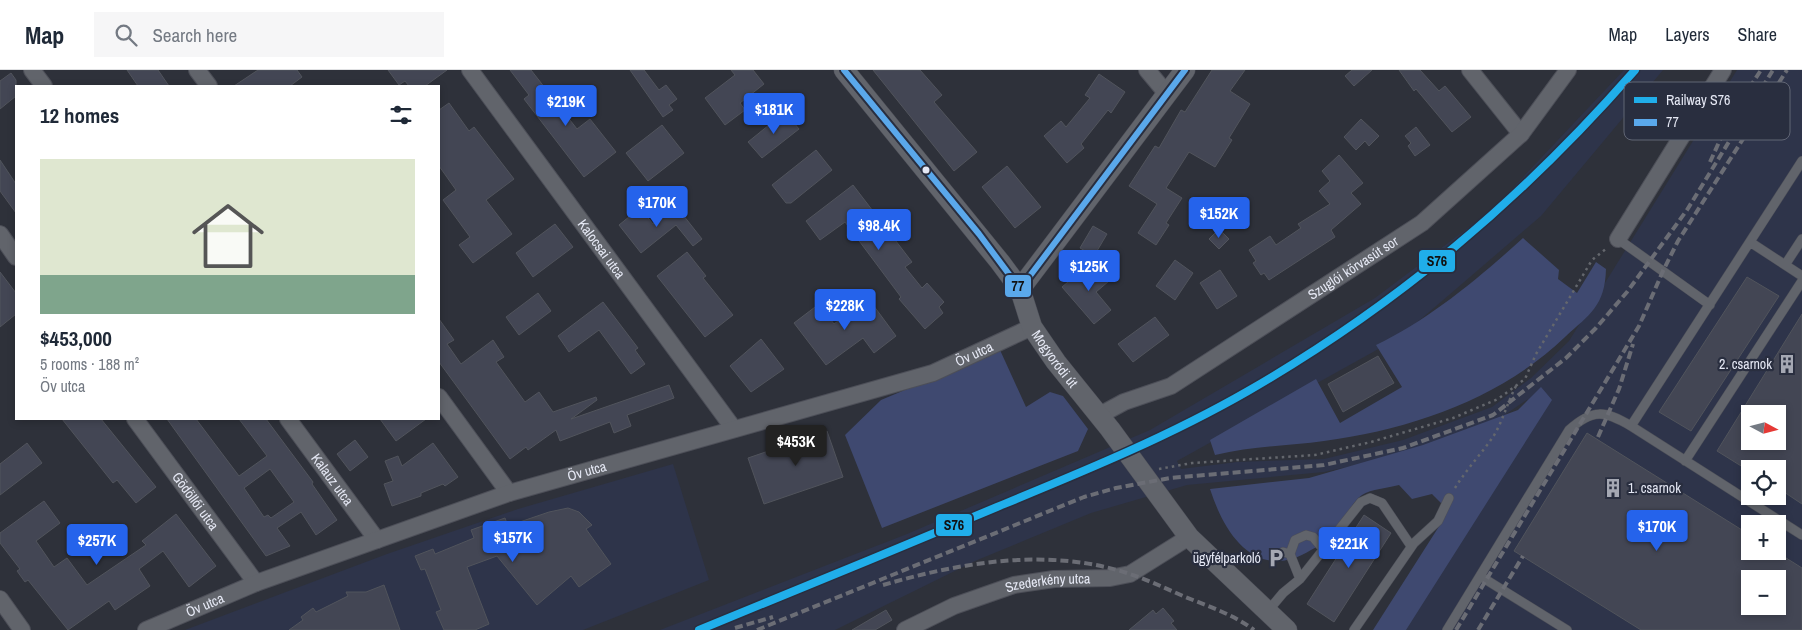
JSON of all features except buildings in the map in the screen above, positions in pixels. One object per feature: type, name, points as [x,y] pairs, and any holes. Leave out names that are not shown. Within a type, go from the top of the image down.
[{"type":"street","points":[[32,70],[43,85]]},
{"type":"street","points":[[197,70],[208,85]]},
{"type":"street","name":"Kalocsai utca","points":[[470,70],[734,429]]},
{"type":"street","name":"Mogyoródi út","points":[[844,70],[972,226],[1020,290],[1032,327],[1056,362],[1100,415],[1189,538],[1287,630]]},
{"type":"street","points":[[1146,70],[1167,94]]},
{"type":"street","points":[[1020,290],[1185,70]]},
{"type":"street","points":[[1470,70],[1520,134]]},
{"type":"street","name":"Szuglói körvasút sor","points":[[1100,415],[1124,402],[1171,386],[1422,224],[1520,134],[1568,70]]},
{"type":"street","points":[[1716,82],[1723,70]]},
{"type":"street","points":[[1622,234],[1680,140]]},
{"type":"street","points":[[0,234],[15,256]]},
{"type":"street","name":"Öv utca","points":[[146,630],[256,583],[509,492],[933,373],[1032,327]]},
{"type":"street","points":[[440,398],[509,492]]},
{"type":"street","name":"Gödöllői utca","points":[[136,420],[256,583]]},
{"type":"street","name":"Kalauz utca","points":[[289,420],[377,540]]},
{"type":"street","name":"Szederkény utca","points":[[905,630],[954,606],[1014,585],[1054,579],[1110,578],[1130,574],[1189,538]]},
{"type":"street","points":[[0,599],[22,630]]},
{"type":"lane","points":[[1631,426],[1802,161]]},
{"type":"lane","points":[[1622,234],[1710,304]]},
{"type":"lane","points":[[1785,265],[1802,239]]},
{"type":"lane","points":[[1750,242],[1802,276]]},
{"type":"lane","points":[[1685,461],[1802,281]]},
{"type":"lane","points":[[1447,630],[1569,430],[1584,418],[1601,413],[1616,417],[1631,426],[1802,535]]},
{"type":"lane","points":[[1267,613],[1283,593],[1300,579],[1361,502],[1370,498],[1382,503],[1411,546]]},
{"type":"lane","points":[[1354,630],[1411,546],[1438,521],[1449,498]]},
{"type":"lane","points":[[1300,579],[1290,554],[1295,540],[1306,535],[1313,537],[1324,550]]},
{"type":"lane","points":[[1276,556],[1283,552],[1290,554]]},
{"type":"lane","points":[[1480,576],[1567,630]]},
{"type":"path","points":[[1141,472],[1192,463],[1315,455],[1371,442],[1453,418],[1498,399],[1525,379],[1536,354],[1592,260],[1622,234]]},
{"type":"path","points":[[1449,498],[1494,435],[1506,405],[1517,385]]},
{"type":"shaded area","points":[[1624,70],[1663,70],[1653,82],[1624,82],[1624,117],[1541,216],[1400,337],[1177,461],[1181,469],[1237,462],[1324,459],[1403,440],[1492,407],[1531,378],[1569,341],[1694,140],[1790,140],[1790,82],[1730,82],[1737,70],[1802,70],[1802,630],[1381,630],[1528,399],[1493,423],[1403,455],[1324,472],[1187,485],[1091,513],[975,561],[835,630],[660,630],[907,534],[1150,430],[1375,298],[1492,210]]},
{"type":"shaded area","points":[[1523,238],[1559,270],[1558,279],[1577,293],[1596,262],[1606,269],[1603,292],[1589,315],[1540,359],[1512,378],[1483,394],[1453,408],[1422,419],[1357,436],[1215,455],[1210,440],[1316,379],[1340,423],[1402,387],[1376,345],[1416,323],[1453,297]]},
{"type":"shaded area","points":[[1000,350],[1026,407],[1050,392],[1063,396],[1088,429],[1078,451],[882,528],[845,435],[881,400]]},
{"type":"shaded area","points":[[1541,387],[1552,400],[1406,630],[1373,630],[1445,517],[1447,509],[1432,494],[1412,499],[1399,485],[1366,493],[1353,504],[1334,534],[1326,542],[1292,559],[1275,561],[1259,558],[1234,538],[1216,506],[1210,489],[1309,478],[1423,445],[1518,410]]},
{"type":"shaded area","points":[[673,464],[709,580],[583,630],[185,630],[387,554],[518,509]]},
{"type":"railway","points":[[1753,82],[1761,70]]},
{"type":"railway","points":[[1766,82],[1773,70]]},
{"type":"railway","points":[[1779,82],[1787,70]]},
{"type":"railway","points":[[1710,162],[1720,140]]},
{"type":"railway","points":[[757,630],[1084,497],[1116,488],[1170,478],[1324,465],[1403,448],[1493,415],[1566,358],[1596,328],[1627,292],[1687,210],[1730,140]]},
{"type":"railway","points":[[1456,630],[1639,326],[1678,241],[1742,140]]},
{"type":"railway","points":[[1598,437],[1619,389],[1633,344]]},
{"type":"railway","points":[[1478,630],[1523,556]]},
{"type":"railway","points":[[883,585],[975,564],[1006,561],[1069,561],[1100,566],[1137,576],[1229,615],[1254,630]]},
{"type":"railway","points":[[735,628],[773,617]]},
{"type":"rail line","name":"S76","points":[[1624,82],[1635,70]]},
{"type":"rail line","name":"S76","points":[[699,630],[1093,467],[1187,424],[1248,391],[1303,358],[1355,323],[1455,247],[1548,162],[1624,82]]},
{"type":"transit line","name":"77","points":[[844,70],[979,234],[1020,289],[1185,70]]},
{"type":"place","name":"2. csarnok","points":[[1787,364]]},
{"type":"place","name":"1. csarnok","points":[[1613,488]]},
{"type":"place","name":"ügyfélparkoló","points":[[1276,558]]}]
